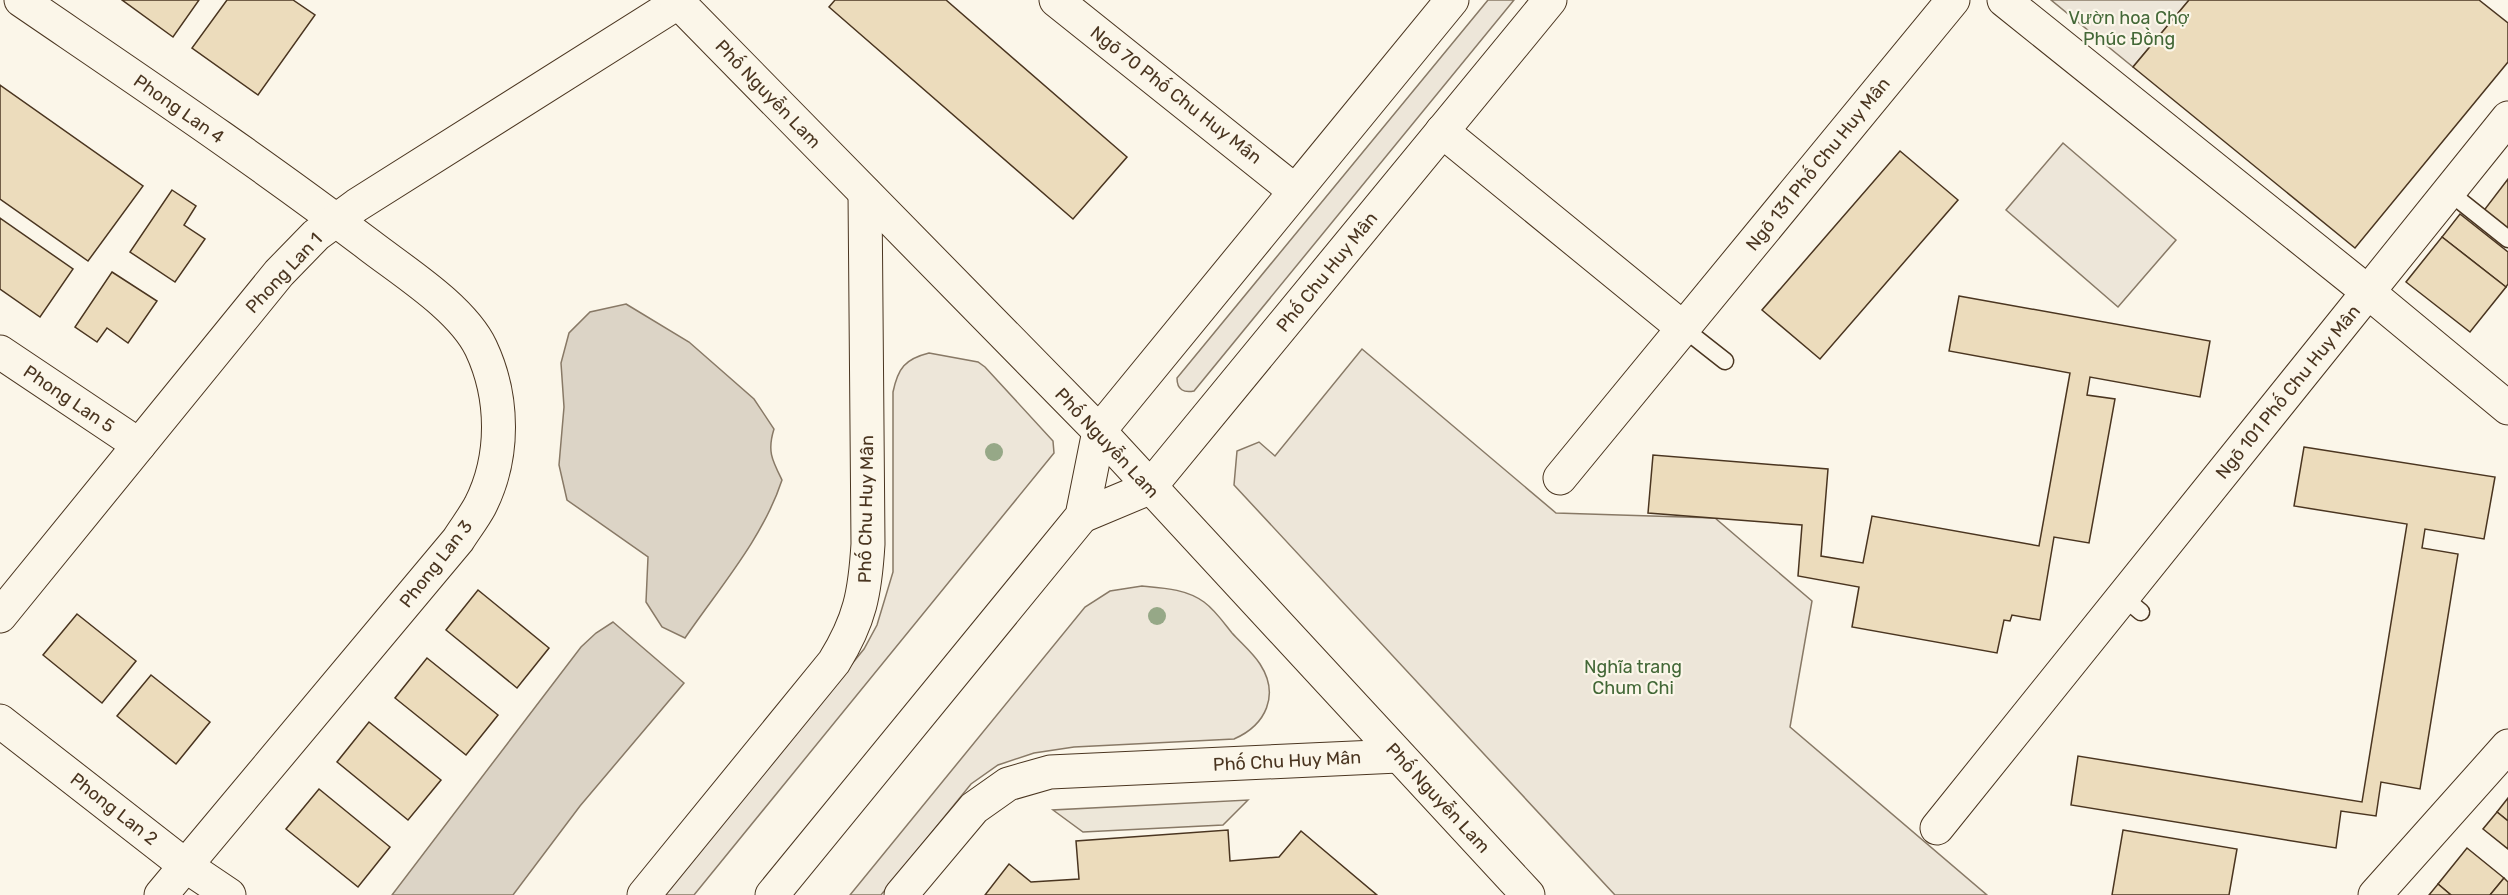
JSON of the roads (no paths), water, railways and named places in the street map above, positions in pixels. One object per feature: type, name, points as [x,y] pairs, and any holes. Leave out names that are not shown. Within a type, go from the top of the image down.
[{"type":"street","name":"Phong Lan 4","points":[[21,0],[164,97],[336,220]]},
{"type":"street","name":"Ngõ 70 Phố Chu Huy Mân","points":[[1056,0],[1295,190]]},
{"type":"street","name":"Phố Chu Huy Mân","points":[[772,895],[1082,516],[1099,431],[1452,0]]},
{"type":"street","name":"Phố Chu Huy Mân","points":[[1082,516],[1149,488],[1550,0]]},
{"type":"street","name":"Ngõ 131 Phố Chu Huy Mân","points":[[1560,478],[1953,0]]},
{"type":"street","name":"Ngõ 101 Phố Chu Huy Mân","points":[[1937,828],[2132,605],[2368,292],[2004,0]]},
{"type":"street","name":"Phong Lan 1","points":[[0,616],[279,273],[316,235],[404,175],[679,1]]},
{"type":"street","name":"Phố Nguyễn Lam","points":[[679,1],[1099,431],[1149,488],[1528,895]]},
{"type":"street","points":[[2508,118],[2368,292],[2508,408]]},
{"type":"street","points":[[1442,131],[1683,328]]},
{"type":"street","name":"Phố Chu Huy Mân","points":[[644,895],[834,662],[845,644],[861,607],[868,544],[865,193]]},
{"type":"street","name":"Phong Lan 3","points":[[161,895],[458,540],[480,505],[493,472],[500,431],[494,387],[481,347],[450,307],[336,220]]},
{"type":"street","name":"Phong Lan 5","points":[[0,352],[139,445]]},
{"type":"street","name":"Phong Lan 2","points":[[0,722],[186,866],[229,895]]},
{"type":"street","points":[[2375,895],[2508,746]]},
{"type":"street","name":"Phố Chu Huy Mân","points":[[901,895],[974,808],[1008,784],[1050,772],[1398,756]]},
{"type":"lane","points":[[2449,192],[2508,239]]},
{"type":"lane","points":[[1683,328],[1725,361]]},
{"type":"park label","name":"Vườn hoa Chợ Phúc Đồng","points":[[2129,28]]},
{"type":"park label","name":"Nghĩa trang Chum Chi","points":[[1633,677]]}]
